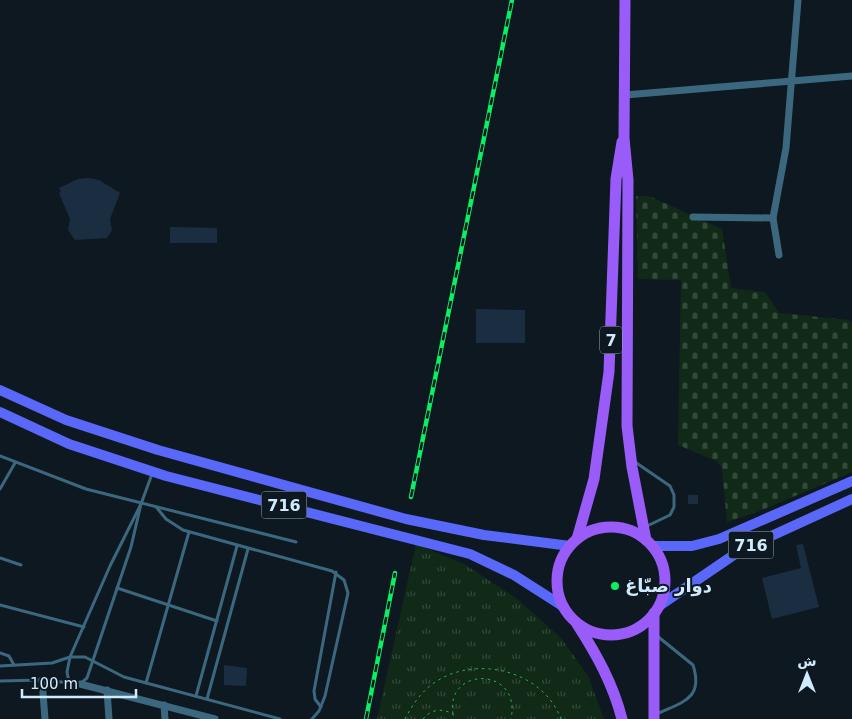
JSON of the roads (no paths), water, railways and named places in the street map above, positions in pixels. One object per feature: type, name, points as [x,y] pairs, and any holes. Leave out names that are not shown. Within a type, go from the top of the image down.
[{"type":"highway","name":"7","points":[[625,0],[624,138],[628,169],[627,426],[630,459],[647,538],[661,559],[665,575],[664,591],[657,610],[654,633],[655,717]]},
{"type":"highway","name":"7","points":[[622,719],[613,689],[596,653],[564,607],[558,592],[557,575],[561,560],[573,543],[594,479],[609,372],[616,179],[624,138]]},
{"type":"highway","points":[[573,543],[593,530],[612,527],[630,530],[647,538]]},
{"type":"highway","name":"7","points":[[575,621],[590,630],[616,634],[634,630],[657,610]]},
{"type":"main road","name":"716","points":[[0,390],[66,420],[158,450],[406,519],[484,535],[573,543]]},
{"type":"main road","name":"716","points":[[0,412],[69,444],[153,472],[470,554],[514,575],[564,607]]},
{"type":"main road","name":"716","points":[[647,538],[692,546],[720,539],[852,481]]},
{"type":"main road","name":"716","points":[[657,610],[741,550],[852,499]]},
{"type":"street","points":[[779,255],[773,218],[786,148],[798,0]]},
{"type":"street","points":[[625,95],[852,76]]},
{"type":"street","points":[[693,218],[773,218]]},
{"type":"street","points":[[42,680],[44,719]]},
{"type":"street","points":[[80,684],[215,719]]},
{"type":"street","points":[[107,690],[109,719]]},
{"type":"street","points":[[164,705],[165,719]]},
{"type":"lane","points":[[0,456],[78,486],[141,504],[296,542]]},
{"type":"lane","points":[[630,459],[670,486],[674,495],[674,507],[670,515],[647,538]]},
{"type":"lane","points":[[0,489],[15,463]]},
{"type":"lane","points":[[69,682],[68,667],[70,657],[110,566],[141,504],[153,472]]},
{"type":"lane","points":[[0,681],[42,680],[80,684],[90,674],[92,661],[131,547],[141,504]]},
{"type":"lane","points":[[157,508],[172,524],[189,532],[336,572],[344,580],[348,592],[321,707],[312,719]]},
{"type":"lane","points":[[146,683],[189,532]]},
{"type":"lane","points":[[196,696],[237,546]]},
{"type":"lane","points":[[207,699],[248,549]]},
{"type":"lane","points":[[0,558],[21,565]]},
{"type":"lane","points":[[321,707],[315,700],[314,691],[336,572]]},
{"type":"lane","points":[[117,588],[216,621]]},
{"type":"lane","points":[[0,604],[84,627]]},
{"type":"lane","points":[[654,633],[693,665],[695,690],[691,697],[655,717]]},
{"type":"lane","points":[[0,653],[9,656],[14,665]]},
{"type":"lane","points":[[0,666],[56,663],[70,657],[85,657],[114,674],[280,719]]},
{"type":"railway","points":[[411,497],[512,0]]},
{"type":"railway","points":[[366,719],[395,573]]},
{"type":"place","name":"دوار صبّاغ","points":[[615,586]]}]
